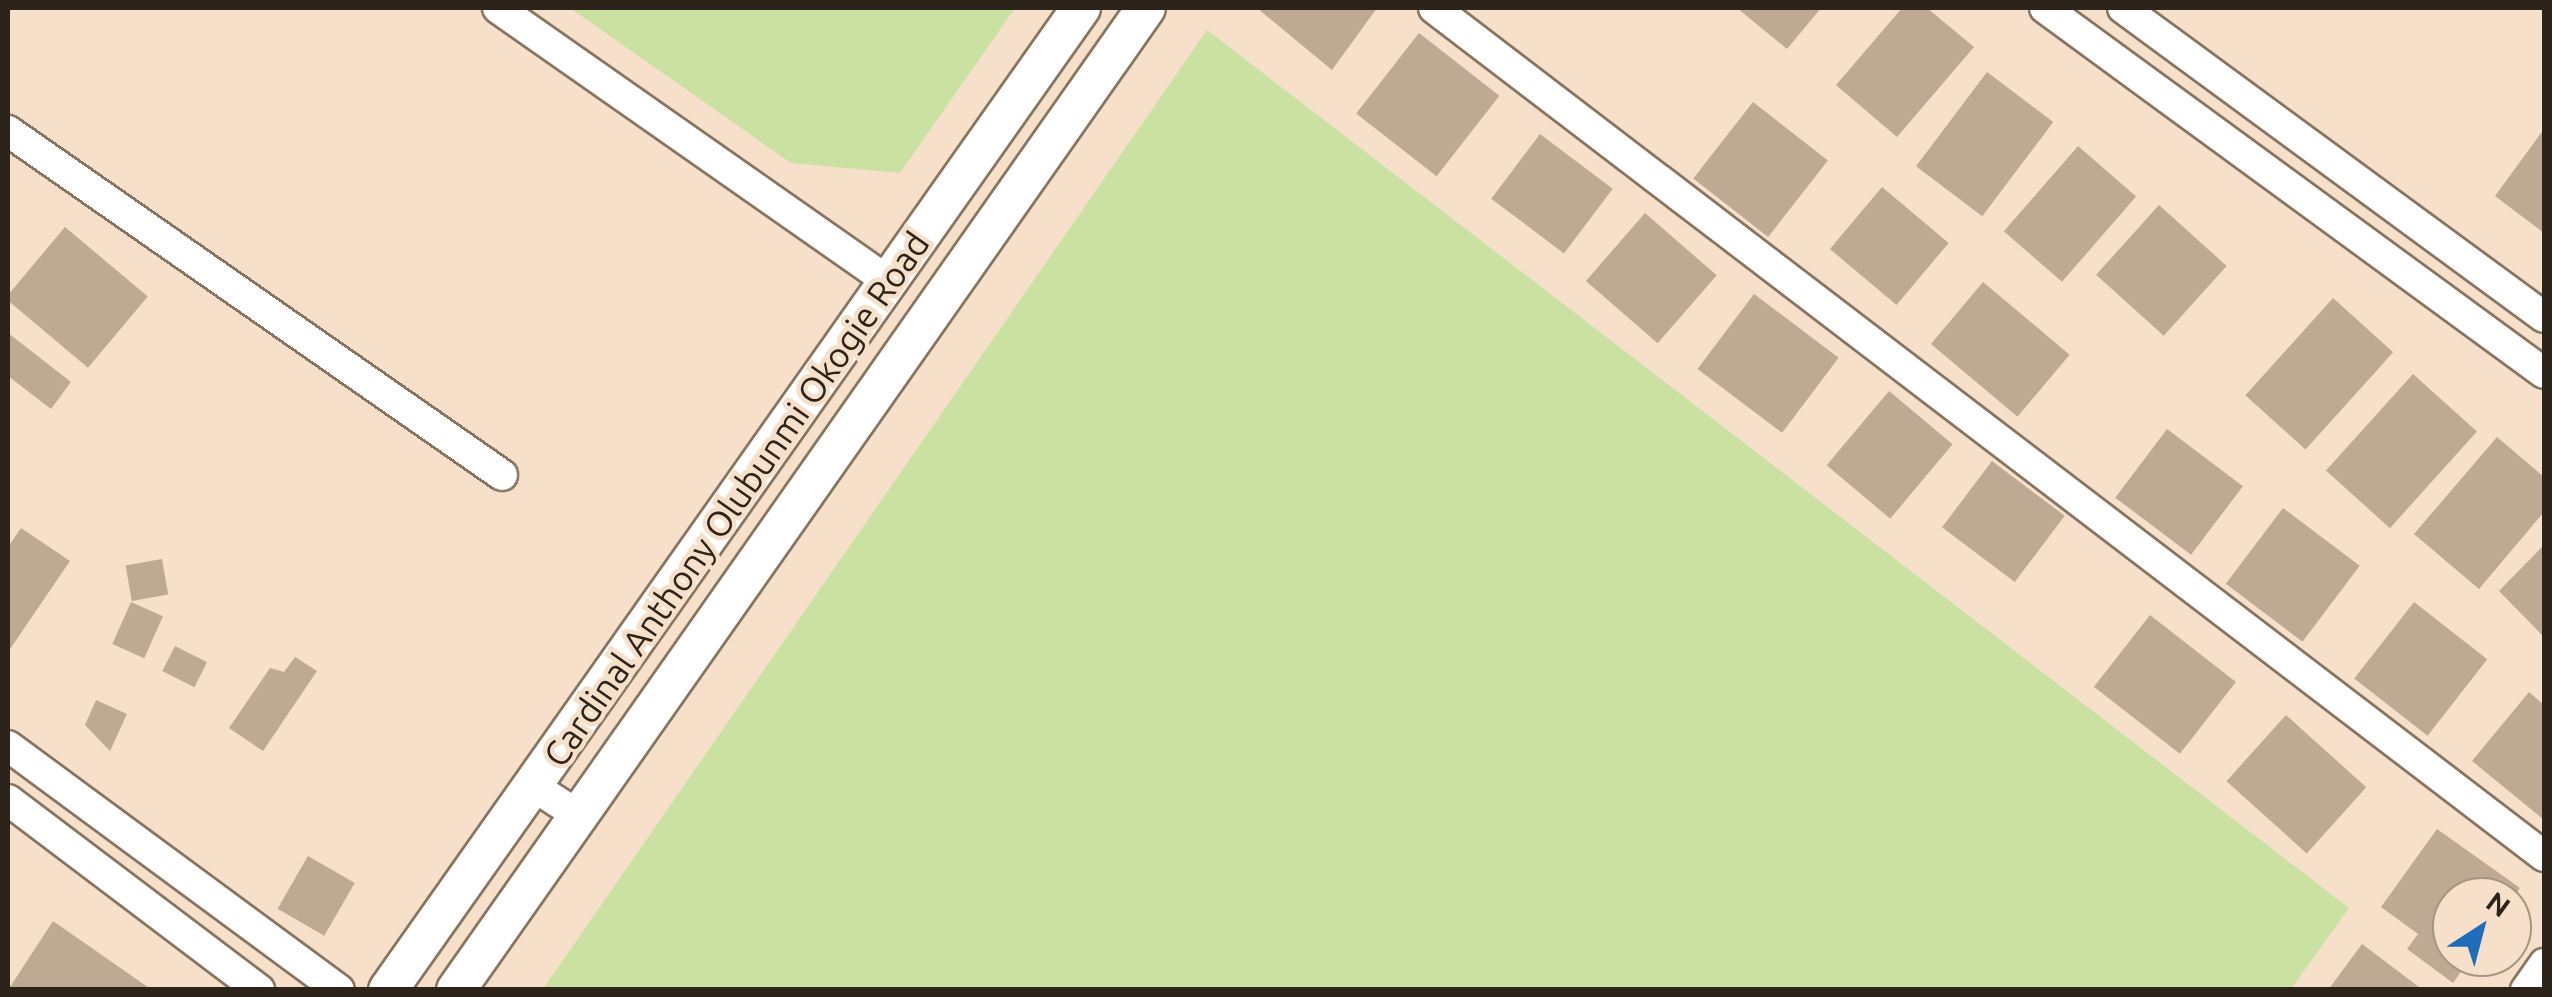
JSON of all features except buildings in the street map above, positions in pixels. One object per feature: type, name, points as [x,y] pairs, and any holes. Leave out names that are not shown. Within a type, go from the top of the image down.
[{"type":"street","points":[[498,8],[890,282]]},
{"type":"street","name":"Cardinal Anthony Olubunmi Okogie Road","points":[[388,990],[1081,8]]},
{"type":"street","name":"Cardinal Anthony Olubunmi Okogie Road","points":[[456,990],[1146,8]]},
{"type":"street","points":[[1434,8],[2544,856]]},
{"type":"street","points":[[2045,8],[2544,374]]},
{"type":"street","points":[[2123,8],[2544,317]]},
{"type":"street","points":[[8,131],[502,475]]},
{"type":"street","points":[[8,746],[339,990]]},
{"type":"street","points":[[40,766],[9,804],[258,990]]},
{"type":"street","points":[[533,786],[578,815]]},
{"type":"street","points":[[2526,990],[2544,964]]},
{"type":"green space","points":[[570,8],[1015,8],[900,173],[791,163]]},
{"type":"green space","points":[[1207,30],[2349,908],[2291,989],[543,989]]}]
